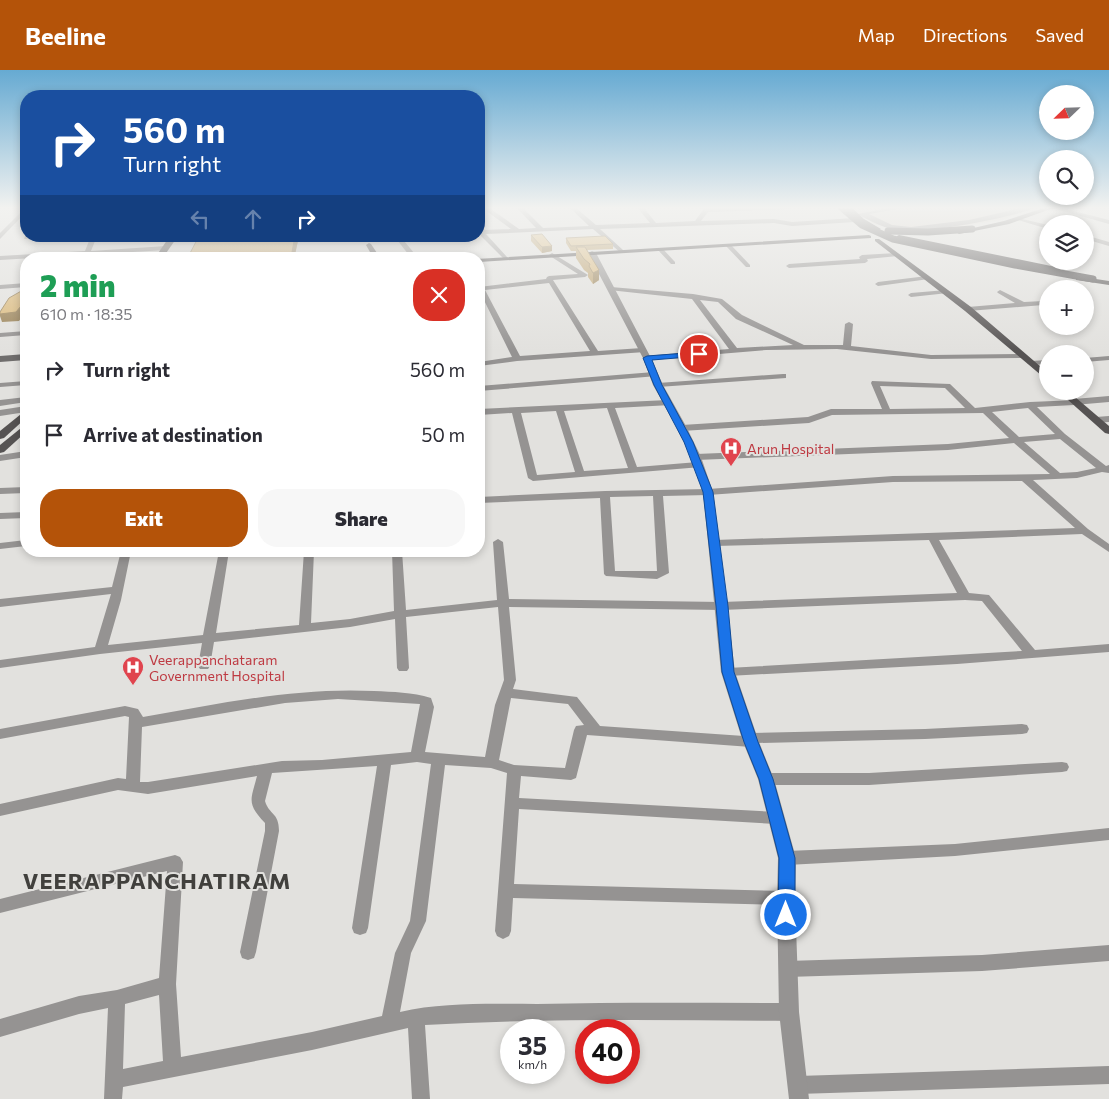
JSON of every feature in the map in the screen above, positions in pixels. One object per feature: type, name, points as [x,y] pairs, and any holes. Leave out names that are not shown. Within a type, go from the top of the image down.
[{"type":"main road","points":[[485,260],[552,255]]},
{"type":"main road","points":[[896,255],[968,309],[1039,370]]},
{"type":"main road","points":[[962,255],[1109,281]]},
{"type":"main road","points":[[964,255],[1109,281]]},
{"type":"main road","points":[[977,255],[1093,278]]},
{"type":"main road","points":[[982,255],[1109,281]]},
{"type":"main road","points":[[0,359],[20,357]]},
{"type":"main road","points":[[1074,402],[1109,431]]},
{"type":"main road","points":[[0,436],[20,417]]},
{"type":"main road","points":[[0,450],[20,432]]},
{"type":"street","points":[[502,255],[505,258]]},
{"type":"street","points":[[552,255],[585,275]]},
{"type":"street","points":[[593,255],[682,428],[708,492],[728,672],[750,740],[766,779],[787,858],[786,898],[789,1012],[799,1092],[1109,1075]]},
{"type":"street","points":[[666,255],[673,263]]},
{"type":"street","points":[[738,255],[748,266]]},
{"type":"street","points":[[789,266],[865,261],[862,257],[896,255]]},
{"type":"street","points":[[0,258],[20,257]]},
{"type":"street","points":[[485,288],[550,280],[549,278],[602,273]]},
{"type":"street","points":[[878,284],[928,278]]},
{"type":"street","points":[[550,280],[596,353]]},
{"type":"street","points":[[0,287],[20,285]]},
{"type":"street","points":[[611,289],[720,300],[739,317],[805,347]]},
{"type":"street","points":[[912,294],[946,292]]},
{"type":"street","points":[[1000,292],[1022,304]]},
{"type":"street","points":[[693,296],[734,350]]},
{"type":"street","points":[[968,309],[1039,303]]},
{"type":"street","points":[[485,305],[517,359]]},
{"type":"street","points":[[847,348],[849,324]]},
{"type":"street","points":[[0,335],[20,333]]},
{"type":"street","points":[[485,363],[596,353],[644,354],[805,347],[847,348],[931,357],[1023,356]]},
{"type":"street","points":[[1094,359],[1109,358]]},
{"type":"street","points":[[1031,363],[1039,363]]},
{"type":"street","points":[[485,389],[783,376]]},
{"type":"street","points":[[0,386],[20,384]]},
{"type":"street","points":[[887,411],[875,384],[947,386],[973,411]]},
{"type":"street","points":[[682,428],[809,420],[831,412],[973,411],[1109,399]]},
{"type":"street","points":[[0,403],[20,401]]},
{"type":"street","points":[[485,412],[668,403]]},
{"type":"street","points":[[610,405],[634,469]]},
{"type":"street","points":[[1030,405],[1062,436],[1107,470]]},
{"type":"street","points":[[559,408],[580,474]]},
{"type":"street","points":[[516,410],[533,478],[697,461],[948,447],[1016,442],[1062,436]]},
{"type":"street","points":[[985,410],[1016,442],[1057,475]]},
{"type":"street","points":[[0,413],[20,411]]},
{"type":"street","points":[[1096,420],[1109,419]]},
{"type":"street","points":[[0,458],[20,455]]},
{"type":"street","points":[[485,500],[605,494],[708,492],[893,479],[1024,478],[1077,475],[1107,470]]},
{"type":"street","points":[[1024,478],[1084,531],[1109,549]]},
{"type":"street","points":[[0,491],[20,490]]},
{"type":"street","points":[[605,494],[610,574],[657,576],[663,572],[658,493]]},
{"type":"street","points":[[0,516],[20,515]]},
{"type":"street","points":[[714,543],[1084,531]]},
{"type":"street","points":[[932,537],[965,596]]},
{"type":"street","points":[[492,763],[510,680],[498,542]]},
{"type":"street","points":[[0,546],[20,544]]},
{"type":"street","points":[[100,650],[125,557]]},
{"type":"street","points":[[204,666],[223,557]]},
{"type":"street","points":[[305,628],[310,557]]},
{"type":"street","points":[[397,557],[403,668]]},
{"type":"street","points":[[0,603],[117,590]]},
{"type":"street","points":[[0,664],[100,650],[305,628],[400,614],[504,603],[722,606],[965,596],[985,598],[1032,654]]},
{"type":"street","points":[[728,672],[957,660],[1109,648]]},
{"type":"street","points":[[506,693],[572,700],[597,732]]},
{"type":"street","points":[[136,723],[285,698],[338,694],[416,698],[423,699],[427,707],[417,757]]},
{"type":"street","points":[[0,734],[130,711],[135,714],[136,723],[133,785]]},
{"type":"street","points":[[0,810],[118,784],[148,788],[266,769],[417,757],[492,763],[514,770],[571,774],[581,730],[750,740],[1022,729]]},
{"type":"street","points":[[389,1023],[403,954],[408,940],[415,932],[418,922],[439,759]]},
{"type":"street","points":[[360,928],[385,760]]},
{"type":"street","points":[[766,779],[869,779],[1062,767]]},
{"type":"street","points":[[248,952],[272,831],[272,821],[259,807],[258,801],[266,769]]},
{"type":"street","points":[[503,931],[514,770]]},
{"type":"street","points":[[512,803],[776,818]]},
{"type":"street","points":[[787,858],[955,850],[1109,834]]},
{"type":"street","points":[[0,906],[175,862],[167,984],[173,1068]]},
{"type":"street","points":[[507,891],[786,898]]},
{"type":"street","points":[[787,969],[982,963],[1109,954]]},
{"type":"street","points":[[0,1028],[79,1005],[117,998],[167,984]]},
{"type":"street","points":[[113,1099],[117,998]]},
{"type":"street","points":[[113,1080],[312,1041],[416,1017],[486,1013],[603,1011],[789,1012]]},
{"type":"street","points":[[416,1017],[421,1099]]},
{"type":"building","points":[[581,255],[590,255],[599,270],[593,273],[589,266],[590,264]]},
{"type":"building","points":[[20,292],[20,307],[16,312],[0,314],[0,312],[9,298]]},
{"type":"place","name":"Arun Hospital","points":[[731,467]]},
{"type":"place","name":"Veerappanchataram Government Hospital","points":[[133,686]]},
{"type":"district","name":"VEERAPPANCHATIRAM","points":[[157,880]]},
{"type":"route","points":[[699,354],[647,358],[658,385],[696,457],[708,492],[728,672],[751,742],[766,779],[787,858],[786,915]]}]
